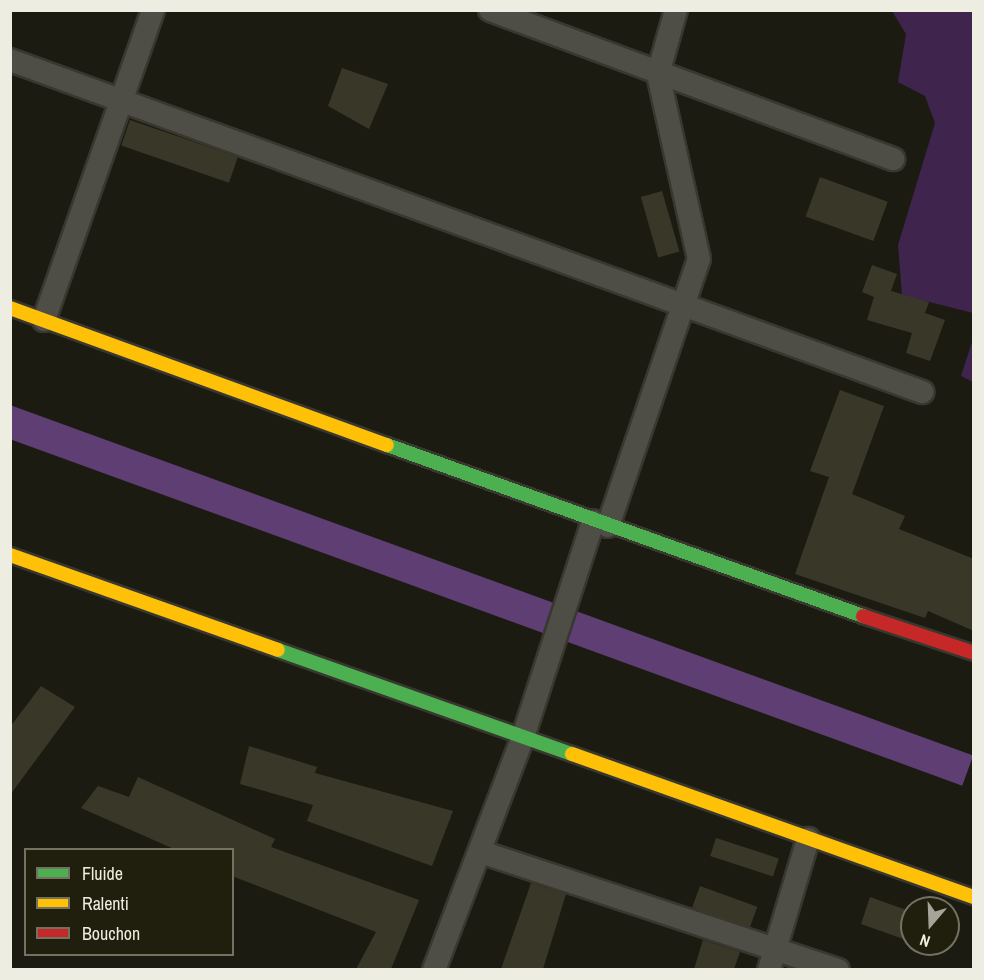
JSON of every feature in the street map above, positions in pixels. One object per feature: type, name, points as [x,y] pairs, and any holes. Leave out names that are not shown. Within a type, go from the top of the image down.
[{"type":"street","points":[[44,320],[153,10]]},
{"type":"street","points":[[490,10],[893,159]]},
{"type":"street","points":[[434,969],[481,852],[522,740],[565,608],[601,523],[686,303],[699,259],[658,74],[676,10]]},
{"type":"street","points":[[10,60],[686,303],[922,392]]},
{"type":"street","points":[[10,308],[601,523],[974,653]]},
{"type":"street","points":[[13,561],[974,897]]},
{"type":"street","points":[[769,969],[808,839]]},
{"type":"street","points":[[481,852],[777,946],[838,969]]},
{"type":"shaded area","points":[[892,11],[973,11],[973,313],[902,295],[898,245],[935,123],[925,96],[898,82],[906,34]]},
{"type":"shaded area","points":[[973,339],[974,382],[961,376]]},
{"type":"shaded area","points":[[10,405],[973,756],[962,786],[10,439]]},
{"type":"building","points":[[342,68],[388,84],[369,129],[328,106]]},
{"type":"building","points":[[130,120],[238,157],[229,183],[121,146]]},
{"type":"building","points":[[820,177],[888,202],[873,241],[806,216]]},
{"type":"building","points":[[662,191],[679,252],[658,258],[641,197]]},
{"type":"building","points":[[872,265],[897,274],[891,291],[929,302],[925,313],[945,320],[930,361],[906,353],[912,333],[867,320],[874,297],[862,292]]},
{"type":"building","points":[[840,390],[884,406],[852,494],[905,516],[899,529],[974,559],[974,631],[928,611],[925,618],[795,574],[829,477],[810,471]]},
{"type":"building","points":[[41,686],[75,707],[10,795],[10,727]]},
{"type":"building","points":[[249,746],[317,767],[315,773],[453,811],[432,866],[307,821],[313,805],[240,784]]},
{"type":"building","points":[[138,777],[275,839],[271,847],[419,900],[391,969],[356,969],[376,932],[234,877],[234,848],[172,848],[81,808],[98,786],[129,797]]},
{"type":"building","points":[[716,838],[779,858],[773,876],[710,856]]},
{"type":"building","points":[[531,883],[566,894],[543,969],[501,969]]},
{"type":"building","points":[[700,886],[757,907],[749,928],[692,908]]},
{"type":"building","points":[[870,897],[900,908],[900,938],[861,924]]},
{"type":"building","points":[[703,940],[740,952],[734,969],[694,969]]},
{"type":"traffic: fast","points":[[387,445],[863,616]]},
{"type":"traffic: fast","points":[[278,650],[572,754]]},
{"type":"traffic: slow","points":[[10,308],[387,445]]},
{"type":"traffic: slow","points":[[10,555],[278,650]]},
{"type":"traffic: slow","points":[[572,754],[974,897]]},
{"type":"traffic: jam","points":[[863,616],[974,653]]}]
